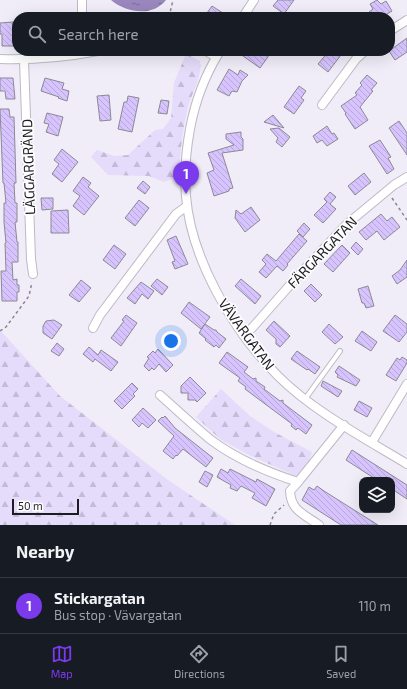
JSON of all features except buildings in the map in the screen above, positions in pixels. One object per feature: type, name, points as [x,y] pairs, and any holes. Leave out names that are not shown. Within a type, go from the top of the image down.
[{"type":"street","points":[[82,0],[82,12]]},
{"type":"street","points":[[246,12],[254,0]]},
{"type":"street","points":[[395,28],[407,20]]},
{"type":"street","points":[[0,59],[24,60],[54,56]]},
{"type":"street","name":"VÄVARGATAN","points":[[217,56],[206,78],[192,116],[186,150],[187,206],[194,238],[207,273],[222,304],[260,356],[278,376],[305,399],[407,464]]},
{"type":"street","points":[[322,104],[360,56]]},
{"type":"street","name":"LÄGGARGRÄND","points":[[24,60],[33,274]]},
{"type":"street","name":"FÄRGARGATAN","points":[[243,334],[252,328],[347,224],[387,191],[407,177]]},
{"type":"street","points":[[94,328],[100,315],[176,214],[187,206]]},
{"type":"street","points":[[372,442],[407,384]]},
{"type":"street","points":[[160,395],[211,440],[226,450],[275,474],[298,482]]},
{"type":"street","points":[[319,525],[294,507],[290,500],[290,491],[344,425]]},
{"type":"lane","points":[[305,399],[340,351]]},
{"type":"path","points":[[170,12],[173,0]]},
{"type":"path","points":[[387,191],[407,220]]},
{"type":"path","points":[[0,331],[6,327],[29,296],[33,274]]},
{"type":"path","points":[[270,525],[274,514],[290,500]]},
{"type":"green space","points":[[185,56],[190,56],[200,61],[200,74],[185,119],[179,176],[164,182],[149,176],[108,175],[91,157],[97,150],[114,156],[128,155],[155,130],[163,129],[171,118],[174,83]]},
{"type":"green space","points":[[0,330],[60,396],[168,480],[235,525],[0,525]]},
{"type":"green space","points":[[221,389],[250,416],[274,432],[312,452],[309,462],[296,476],[247,454],[220,439],[196,417]]},
{"type":"water","points":[[111,0],[166,0],[154,9],[139,11],[124,8]]},
{"type":"place","name":"Stickargatan","points":[[186,194]]}]
